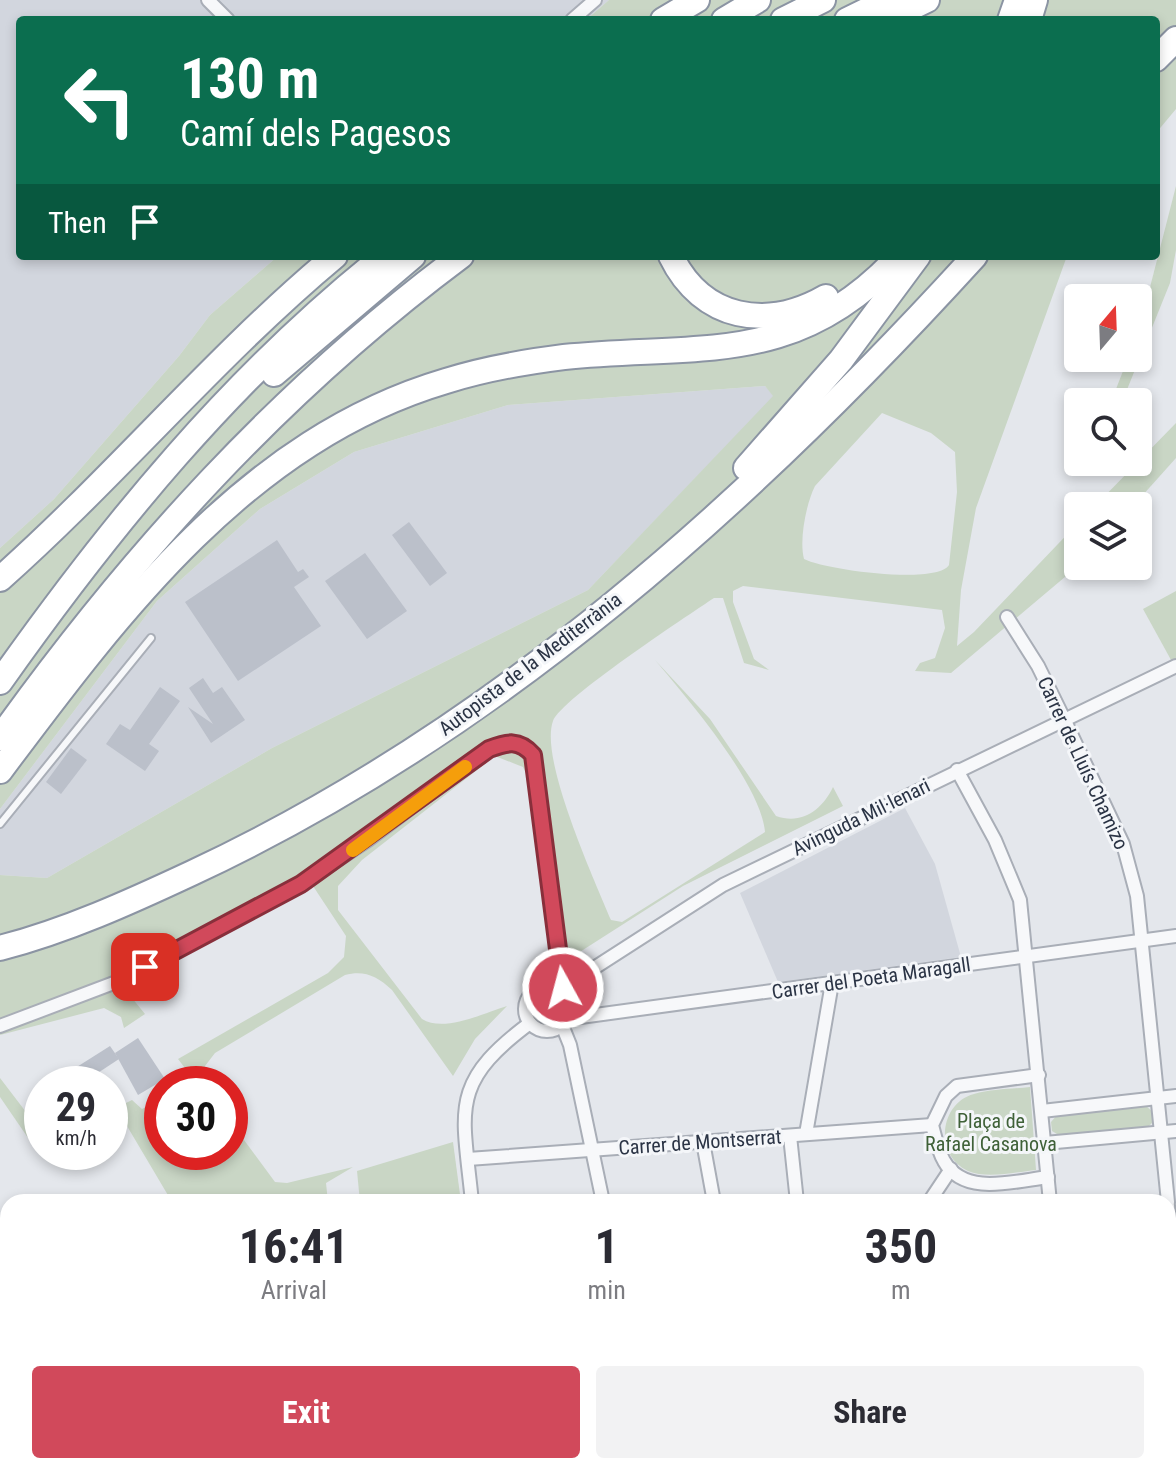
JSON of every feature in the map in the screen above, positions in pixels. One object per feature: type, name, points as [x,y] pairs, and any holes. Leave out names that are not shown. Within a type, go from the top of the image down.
[{"type":"highway","points":[[670,16],[697,0]]},
{"type":"highway","points":[[731,16],[758,0]]},
{"type":"highway","points":[[791,16],[823,0]]},
{"type":"highway","points":[[855,16],[888,0]]},
{"type":"highway","points":[[894,16],[927,0]]},
{"type":"highway","points":[[1160,55],[1176,39]]},
{"type":"highway","points":[[0,579],[69,516],[200,381],[331,260]]},
{"type":"highway","points":[[0,682],[182,445],[299,328],[379,260]]},
{"type":"highway","points":[[113,534],[255,391],[408,260]]},
{"type":"highway","points":[[0,738],[112,589],[229,458],[318,372],[456,260]]},
{"type":"highway","points":[[673,260],[686,283],[707,301],[730,312],[768,316],[808,308],[834,292],[872,260]]},
{"type":"highway","points":[[0,771],[144,588],[233,500],[319,438],[408,395],[484,371],[565,357],[697,351],[768,340],[830,312],[862,290],[895,260]]},
{"type":"highway","points":[[438,734],[639,569],[733,482],[841,360],[915,260]]},
{"type":"highway","name":"Autopista de la Mediterrània","points":[[12,945],[146,895],[231,855],[324,805],[438,734],[560,645],[727,506],[826,412],[971,260]]},
{"type":"street","points":[[208,0],[224,16]]},
{"type":"street","points":[[577,16],[595,0]]},
{"type":"street","name":"Carrer de Lluís Chamizo","points":[[1007,617],[1038,666],[1123,844],[1137,896],[1144,941],[1167,1194]]},
{"type":"street","points":[[1173,668],[1176,682]]},
{"type":"street","name":"Avinguda Mil·lenari","points":[[562,991],[723,885],[1173,668]]},
{"type":"street","points":[[0,1026],[16,1023],[119,981],[301,884],[489,749],[505,742],[517,743],[533,755],[562,991],[568,1004],[564,1022],[601,1194]]},
{"type":"street","points":[[957,770],[995,840],[1020,900],[1049,1194]]},
{"type":"street","name":"Carrer del Poeta Maragall","points":[[564,1022],[1176,936]]},
{"type":"street","points":[[806,1134],[832,983]]},
{"type":"street","points":[[530,1023],[526,1005],[534,992],[548,987],[562,991]]},
{"type":"street","points":[[530,1023],[548,1031],[564,1022]]},
{"type":"street","points":[[471,1194],[463,1108],[473,1081],[494,1049],[530,1023]]},
{"type":"street","points":[[1039,1075],[957,1086],[946,1096],[932,1125],[943,1161],[957,1176],[982,1185],[1048,1177]]},
{"type":"street","points":[[1042,1111],[1176,1096]]},
{"type":"street","name":"Carrer de Montserrat","points":[[468,1159],[932,1125]]},
{"type":"street","points":[[1045,1143],[1176,1131]]},
{"type":"street","points":[[790,1136],[796,1194]]},
{"type":"street","points":[[703,1142],[713,1194]]},
{"type":"street","points":[[934,1194],[951,1169]]},
{"type":"lane","points":[[0,824],[151,638]]},
{"type":"shaded area","points":[[0,0],[609,0],[591,16],[16,16],[16,260],[273,260],[210,315],[179,356],[54,499],[0,548]]},
{"type":"shaded area","points":[[765,386],[774,396],[588,590],[272,748],[47,878],[0,875],[0,809],[157,601],[260,509],[354,452],[508,405]]},
{"type":"shaded area","points":[[905,808],[935,864],[961,957],[778,982],[740,893]]},
{"type":"green space","points":[[609,0],[1176,0],[1176,109],[1160,128],[1160,16],[591,16]]},
{"type":"green space","points":[[1176,186],[1176,250],[1170,283],[1152,328],[1151,284],[1157,260],[1160,260],[1160,248]]},
{"type":"green space","points":[[273,260],[1066,260],[976,508],[961,590],[957,646],[1064,538],[1064,578],[951,673],[915,671],[920,663],[935,658],[945,628],[942,610],[743,586],[733,591],[733,602],[754,659],[769,670],[744,663],[723,598],[714,598],[600,677],[561,710],[553,721],[551,739],[561,790],[611,920],[622,922],[765,832],[751,790],[737,767],[703,718],[655,660],[710,719],[776,816],[794,818],[810,814],[833,787],[843,806],[683,886],[550,971],[553,961],[533,788],[523,767],[495,756],[362,860],[338,886],[338,910],[422,1019],[431,1023],[452,1023],[507,1006],[475,1039],[453,1076],[392,990],[376,978],[358,973],[345,975],[215,1053],[205,1066],[183,1066],[178,1059],[328,973],[344,957],[346,936],[313,886],[123,987],[145,1014],[124,1028],[121,1017],[104,1008],[0,1035],[0,875],[47,878],[272,748],[588,590],[773,396],[765,386],[508,405],[354,452],[260,509],[157,601],[0,809],[0,548],[54,499],[179,356],[210,315]],"holes":[[[882,413],[931,433],[955,452],[957,492],[949,565],[940,571],[880,574],[804,559],[804,522],[815,486]]]},
{"type":"green space","points":[[1123,372],[1134,372],[1128,388],[1116,388]]},
{"type":"green space","points":[[1176,423],[1176,458],[1146,492],[1109,492],[1124,476],[1152,476],[1152,448]]},
{"type":"green space","points":[[1176,591],[1176,669],[1143,609]]},
{"type":"green space","points":[[0,1078],[24,1109],[24,1132],[0,1097]]},
{"type":"green space","name":"Plaça de Rafael Casanova","points":[[1030,1087],[1036,1170],[984,1174],[968,1171],[957,1164],[950,1154],[945,1130],[948,1118],[962,1099],[995,1090]]},
{"type":"green space","points":[[132,1100],[144,1108],[144,1155],[128,1128],[128,1102]]},
{"type":"green space","points":[[1146,1106],[1154,1113],[1154,1121],[1146,1129],[1062,1137],[1052,1131],[1051,1122],[1058,1114]]},
{"type":"green space","points":[[453,1142],[460,1194],[359,1194],[357,1171]]},
{"type":"green space","points":[[248,1145],[275,1182],[287,1183],[353,1167],[326,1183],[327,1194],[167,1194],[153,1170],[248,1170]]},
{"type":"building","points":[[409,522],[447,573],[430,586],[392,535]]},
{"type":"building","points":[[277,540],[298,572],[303,569],[309,577],[294,587],[321,626],[238,681],[185,602]]},
{"type":"building","points":[[365,553],[407,611],[367,639],[325,581]]},
{"type":"building","points":[[203,678],[213,693],[222,687],[245,720],[211,743],[188,707],[213,724],[189,688]]},
{"type":"building","points":[[160,687],[180,701],[149,744],[159,751],[145,771],[106,744],[120,724],[130,730]]},
{"type":"building","points":[[71,748],[87,760],[61,794],[46,782]]},
{"type":"building","points":[[138,1038],[156,1066],[144,1066],[144,1091],[138,1095],[128,1077],[128,1066],[122,1066],[115,1053]]},
{"type":"building","points":[[110,1046],[119,1059],[108,1066],[78,1066]]},
{"type":"slow traffic","points":[[353,850],[465,767]]},
{"type":"route","points":[[145,967],[301,884],[368,840],[489,749],[505,742],[526,747],[533,755],[563,988]]}]
